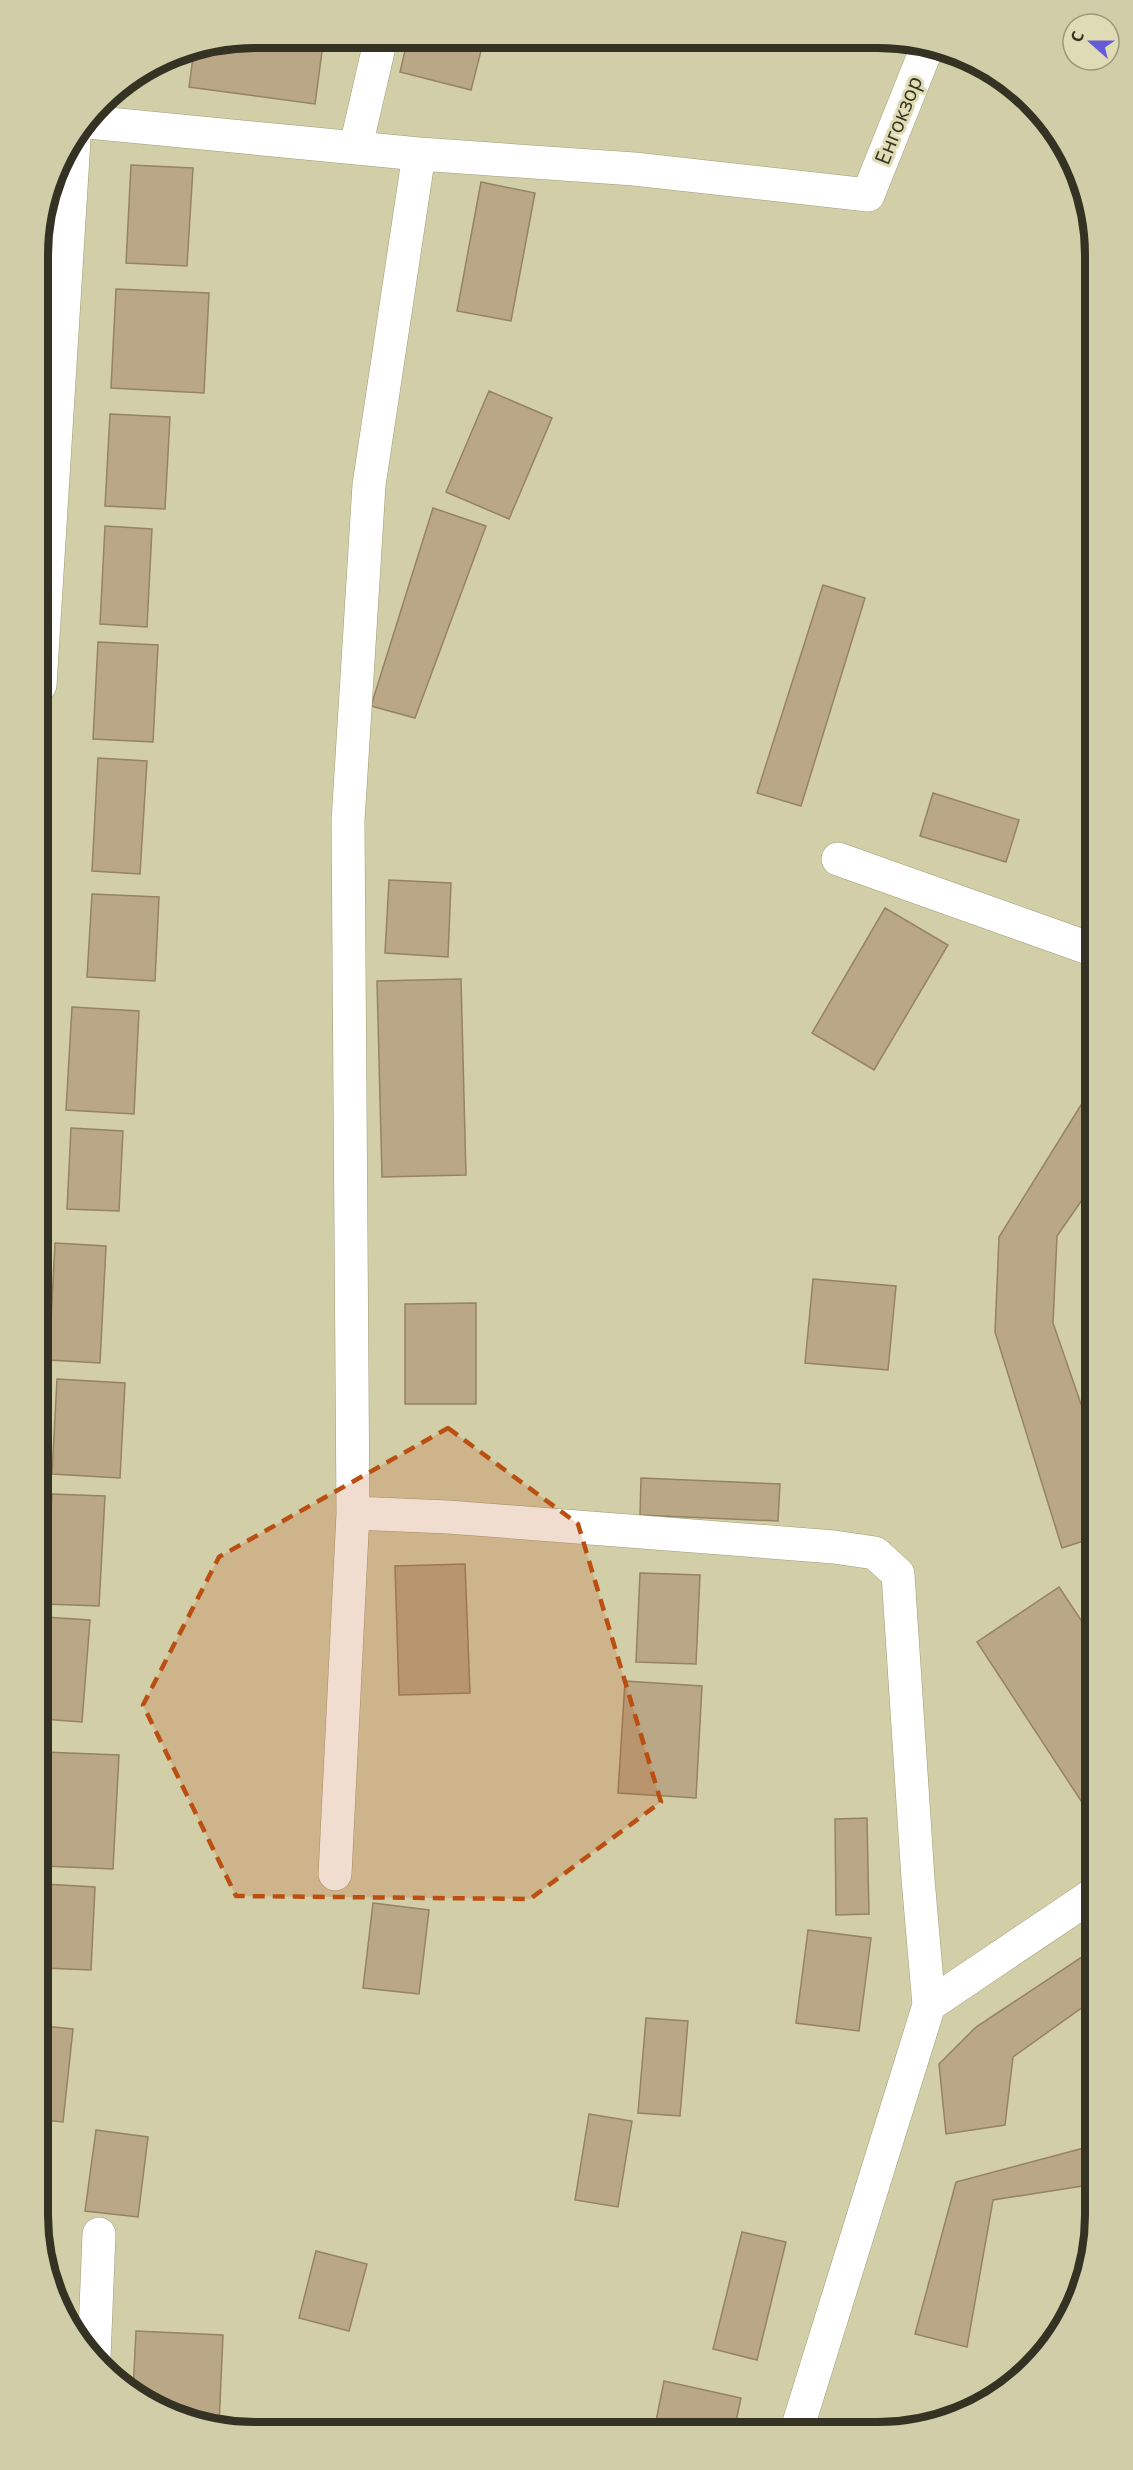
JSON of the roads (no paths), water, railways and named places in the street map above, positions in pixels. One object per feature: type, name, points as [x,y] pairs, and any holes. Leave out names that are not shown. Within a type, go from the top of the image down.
[{"type":"street","points":[[356,146],[379,48]]},
{"type":"street","name":"Енгокзор","points":[[419,154],[634,169],[868,195],[924,54]]},
{"type":"street","points":[[97,123],[356,146],[419,154],[369,485],[348,821],[352,1513],[335,1874]]},
{"type":"street","points":[[48,557],[73,157]]},
{"type":"street","points":[[838,859],[1085,947]]},
{"type":"street","points":[[352,1513],[448,1517],[834,1547],[875,1553],[898,1574],[918,1879],[929,2005],[799,2422]]},
{"type":"street","points":[[929,2005],[1085,1900]]},
{"type":"street","points":[[95,2345],[99,2234]]}]
